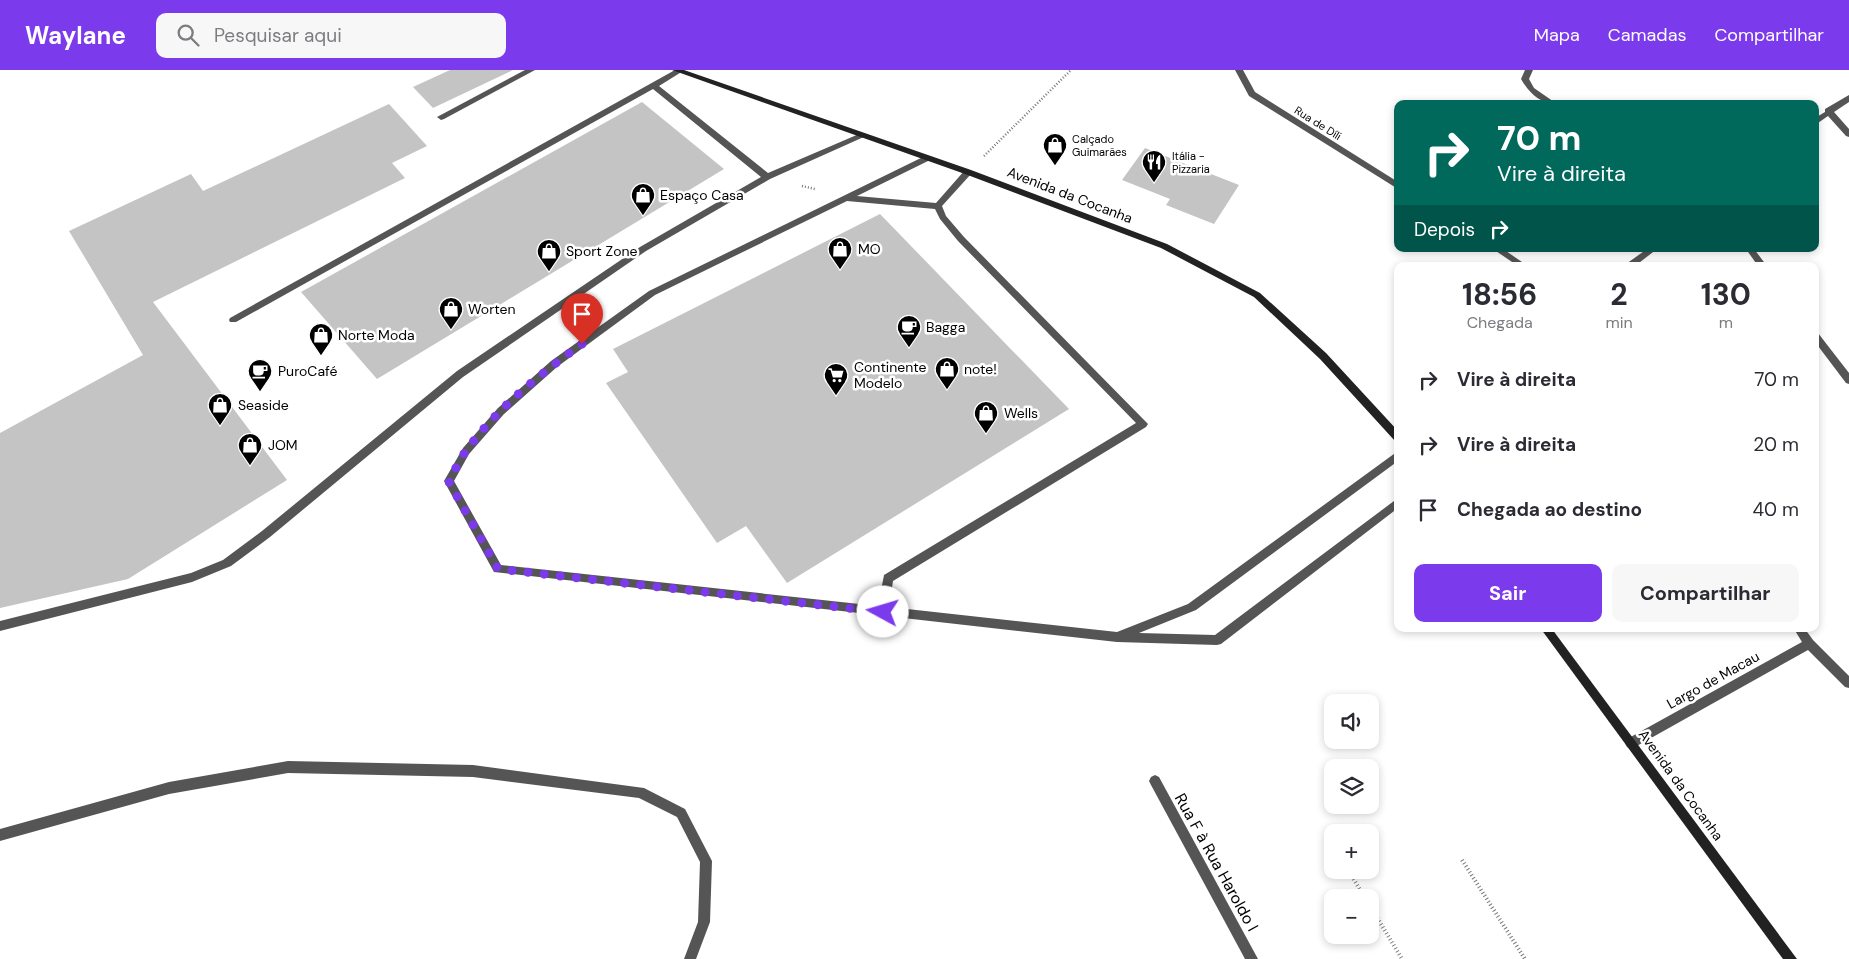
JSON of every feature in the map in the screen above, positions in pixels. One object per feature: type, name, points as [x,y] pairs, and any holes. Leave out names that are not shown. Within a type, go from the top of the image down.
[{"type":"street","points":[[441,117],[531,70]]},
{"type":"street","points":[[233,320],[653,86],[678,70]]},
{"type":"street","name":"Avenida da Cocanha","points":[[678,70],[968,172],[1164,246],[1257,295],[1323,356],[1394,432]]},
{"type":"street","name":"Rua de Díli","points":[[1239,70],[1252,94],[1394,183]]},
{"type":"street","points":[[1529,70],[1525,79],[1532,90],[1547,100]]},
{"type":"street","points":[[653,86],[767,177]]},
{"type":"street","points":[[1819,119],[1849,98]]},
{"type":"street","points":[[1828,111],[1849,134]]},
{"type":"street","points":[[0,626],[192,577],[227,563],[266,534],[460,374],[643,249],[767,177],[862,136]]},
{"type":"street","points":[[927,158],[652,293],[554,364],[501,411],[466,451],[449,482],[498,569],[1117,637],[1217,640],[1394,505]]},
{"type":"street","points":[[938,206],[968,172]]},
{"type":"street","points":[[847,198],[938,206]]},
{"type":"street","points":[[883,612],[888,578],[1143,424],[961,239],[943,217],[938,206]]},
{"type":"street","points":[[1501,252],[1517,262]]},
{"type":"street","points":[[1635,262],[1649,252]]},
{"type":"street","points":[[1752,252],[1760,262]]},
{"type":"street","points":[[1819,340],[1849,380]]},
{"type":"street","points":[[1117,637],[1192,607],[1394,458]]},
{"type":"street","name":"Avenida da Cocanha","points":[[1548,632],[1791,959]]},
{"type":"street","points":[[1801,632],[1809,644],[1849,683]]},
{"type":"street","name":"Largo de Macau","points":[[1631,743],[1809,644]]},
{"type":"street","points":[[0,835],[169,788],[288,767],[472,771],[640,792],[681,813],[706,861],[704,922],[690,959]]},
{"type":"street","name":"Rua F à Rua Haroldo I","points":[[1155,781],[1252,959]]},
{"type":"path","points":[[968,172],[1071,70]]},
{"type":"path","points":[[767,177],[847,198]]},
{"type":"path","points":[[1462,860],[1526,959]]},
{"type":"path","points":[[1379,921],[1402,959]]},
{"type":"building","points":[[450,70],[513,70],[433,108],[413,87]]},
{"type":"building","points":[[642,102],[724,169],[377,379],[301,292]]},
{"type":"building","points":[[389,104],[427,146],[392,163],[405,178],[153,302],[287,480],[128,579],[0,608],[0,433],[143,355],[69,231],[191,174],[203,191]]},
{"type":"building","points":[[1145,148],[1239,185],[1214,224],[1166,205],[1170,199],[1122,180]]},
{"type":"building","name":"Continente Modelo","points":[[880,214],[1069,409],[787,583],[746,526],[717,543],[606,383],[628,372],[613,349]]},
{"type":"place","name":"Calçado Guimarães","points":[[1055,166]]},
{"type":"place","name":"Itália - Pizzaria","points":[[1154,183]]},
{"type":"place","name":"Espaço Casa","points":[[643,216]]},
{"type":"place","name":"MO","points":[[840,270]]},
{"type":"place","name":"Sport Zone","points":[[549,272]]},
{"type":"place","name":"Worten","points":[[451,330]]},
{"type":"place","name":"Bagga","points":[[909,348]]},
{"type":"place","name":"Norte Moda","points":[[321,356]]},
{"type":"place","name":"note!","points":[[947,390]]},
{"type":"place","name":"PuroCafé","points":[[260,392]]},
{"type":"place","name":"Continente Modelo","points":[[836,396]]},
{"type":"place","name":"Seaside","points":[[220,426]]},
{"type":"place","name":"Wells","points":[[986,434]]},
{"type":"place","name":"JOM","points":[[250,466]]},
{"type":"route","points":[[582,344],[554,364],[501,411],[466,451],[449,482],[498,569],[883,612]]}]
